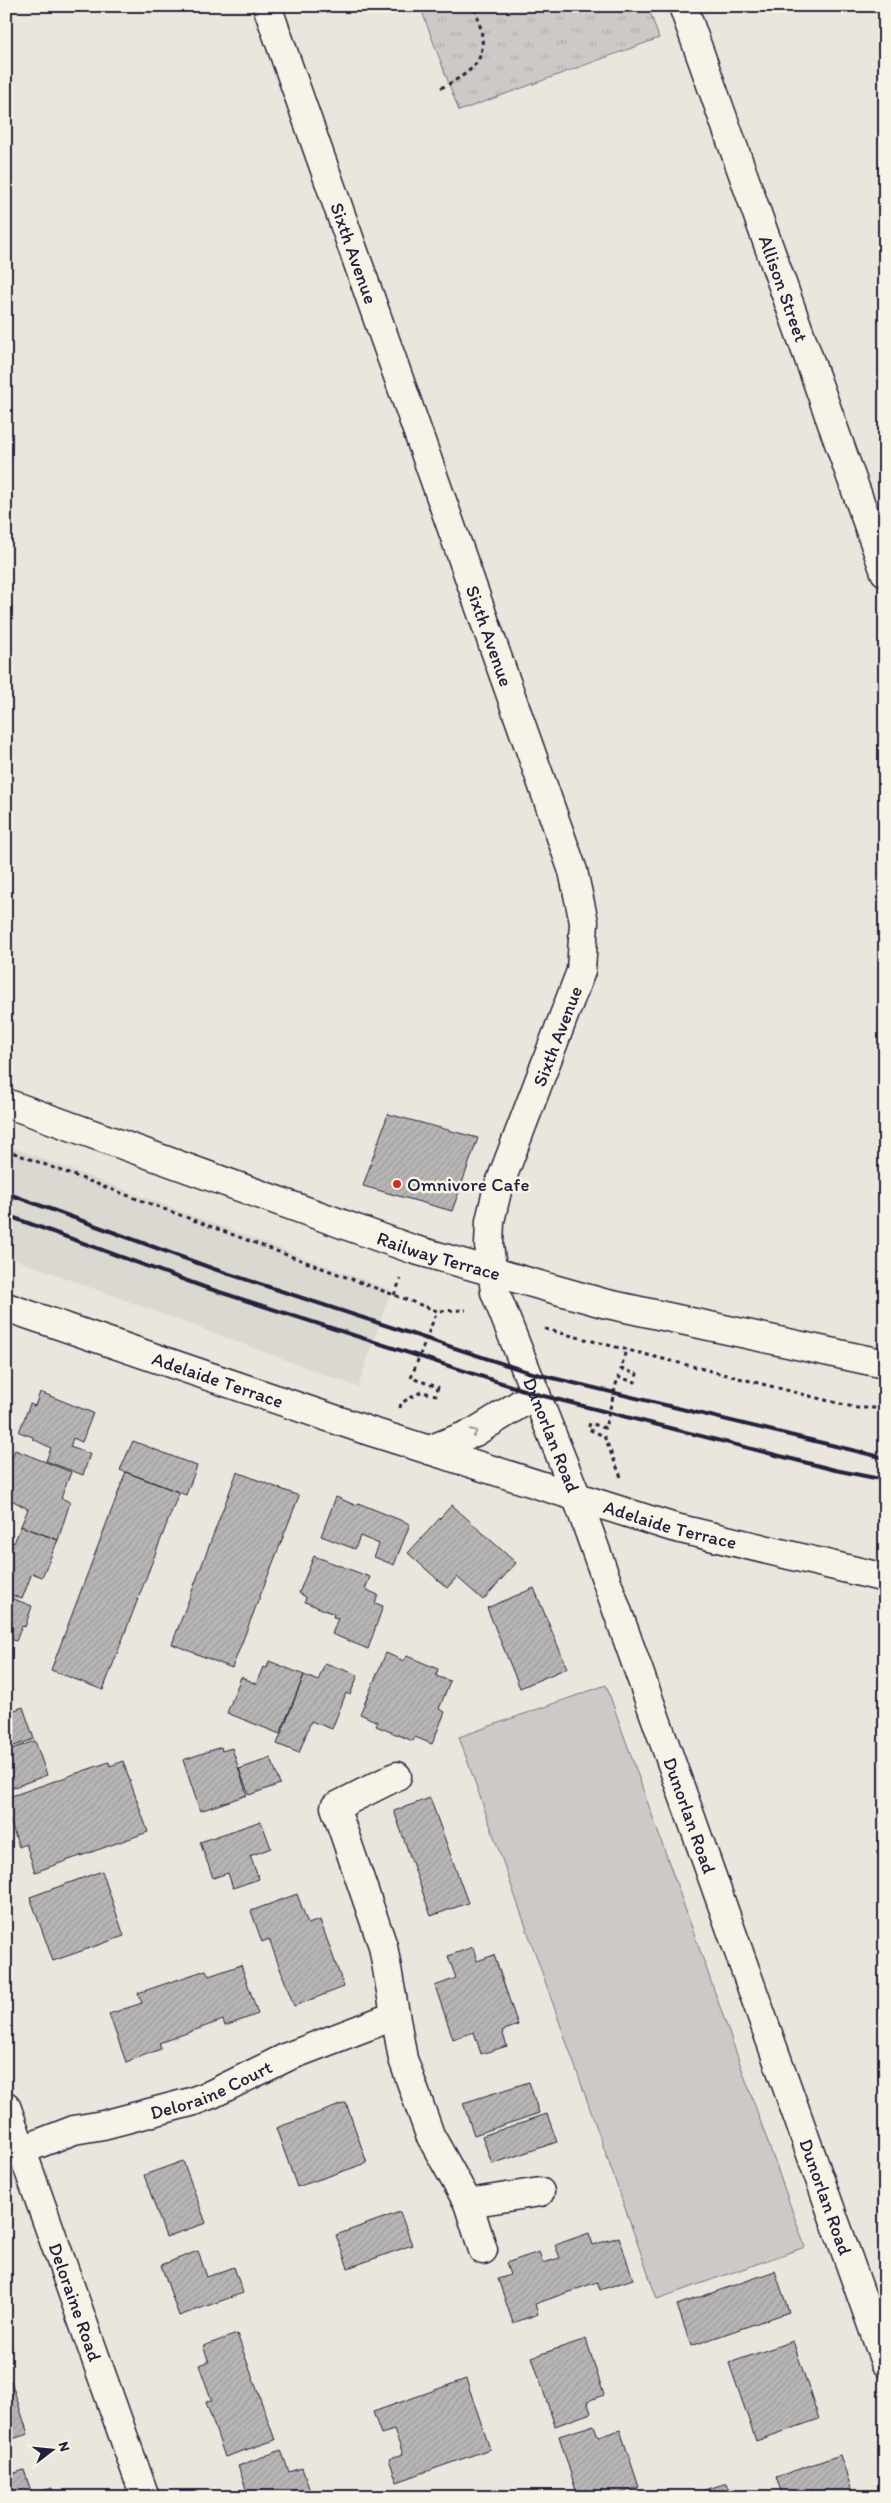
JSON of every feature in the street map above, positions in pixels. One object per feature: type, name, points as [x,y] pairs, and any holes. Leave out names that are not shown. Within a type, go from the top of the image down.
[{"type":"street","name":"Sixth Avenue","points":[[267,6],[572,871],[584,922],[581,971],[497,1192],[490,1221],[492,1272]]},
{"type":"street","name":"Allison Street","points":[[684,6],[885,572]]},
{"type":"street","name":"Railway Terrace","points":[[6,1103],[393,1243],[603,1304],[885,1364]]},
{"type":"street","name":"Dunorlan Road","points":[[492,1272],[495,1292],[576,1495],[885,2362]]},
{"type":"street","name":"Adelaide Terrace","points":[[6,1307],[388,1437],[576,1495],[672,1527],[885,1578]]},
{"type":"street","points":[[429,1450],[474,1432],[536,1394]]},
{"type":"street","points":[[397,1776],[335,1807],[384,1946],[394,2016],[403,2059],[430,2135],[468,2203],[483,2250]]},
{"type":"street","name":"Deloraine Court","points":[[22,2150],[74,2130],[103,2125],[205,2097],[288,2057],[394,2016]]},
{"type":"street","name":"Deloraine Road","points":[[6,2106],[145,2497]]},
{"type":"street","points":[[468,2203],[540,2192]]},
{"type":"path","points":[[441,88],[457,80],[474,66],[483,49],[482,30],[474,6]]},
{"type":"path","points":[[6,1150],[436,1311],[471,1310]]},
{"type":"path","points":[[388,1437],[401,1404],[421,1392],[436,1395],[438,1387],[411,1378],[436,1311]]},
{"type":"path","points":[[564,1334],[857,1408],[885,1408]]},
{"type":"path","points":[[623,1482],[604,1436],[588,1429],[590,1423],[605,1428],[618,1377],[635,1382],[638,1374],[621,1369],[626,1349]]},
{"type":"shaded area","points":[[6,1145],[391,1290],[358,1387],[6,1256]]},
{"type":"green space","points":[[420,6],[648,6],[659,38],[459,111]]},
{"type":"green space","points":[[606,1685],[805,2247],[657,2299],[459,1737]]},
{"type":"building","points":[[388,1114],[478,1138],[452,1211],[363,1186]]},
{"type":"building","points":[[40,1392],[93,1413],[82,1442],[73,1438],[70,1447],[90,1454],[83,1475],[46,1461],[51,1448],[33,1439],[33,1437],[19,1432],[30,1404],[35,1406]]},
{"type":"building","points":[[133,1441],[197,1466],[186,1495],[120,1470]]},
{"type":"building","points":[[15,1450],[71,1472],[61,1498],[70,1502],[58,1540],[21,1526],[28,1509],[6,1497],[6,1472]]},
{"type":"building","points":[[126,1472],[179,1492],[103,1690],[51,1670]]},
{"type":"building","points":[[237,1472],[299,1496],[232,1668],[172,1644]]},
{"type":"building","points":[[336,1497],[357,1506],[358,1503],[410,1524],[394,1565],[374,1557],[379,1544],[360,1536],[355,1549],[321,1536]]},
{"type":"building","points":[[452,1505],[516,1563],[483,1600],[457,1577],[447,1588],[408,1553]]},
{"type":"building","points":[[21,1526],[58,1540],[42,1577],[32,1573],[22,1599],[6,1593],[6,1540],[14,1543]]},
{"type":"building","points":[[314,1556],[370,1577],[365,1589],[378,1595],[375,1603],[383,1606],[368,1649],[332,1634],[338,1618],[333,1617],[334,1614],[305,1602],[306,1597],[299,1593]]},
{"type":"building","points":[[534,1588],[567,1668],[520,1688],[487,1608]]},
{"type":"building","points":[[6,1596],[32,1606],[25,1627],[22,1626],[16,1641],[6,1637]]},
{"type":"building","points":[[386,1653],[404,1661],[407,1656],[438,1669],[436,1676],[450,1681],[439,1709],[445,1712],[432,1744],[415,1737],[413,1741],[376,1726],[378,1722],[360,1714]]},
{"type":"building","points":[[269,1661],[304,1675],[280,1734],[227,1713],[241,1677],[256,1684],[263,1667],[267,1668]]},
{"type":"building","points":[[325,1663],[358,1675],[350,1695],[346,1693],[332,1729],[311,1721],[299,1753],[277,1744],[304,1675],[318,1681]]},
{"type":"building","points":[[6,1689],[13,1709],[6,1711]]},
{"type":"building","points":[[23,1707],[34,1739],[6,1749],[6,1713]]},
{"type":"building","points":[[35,1741],[47,1775],[6,1790],[6,1751]]},
{"type":"building","points":[[221,1747],[222,1751],[232,1748],[247,1795],[200,1811],[183,1760]]},
{"type":"building","points":[[271,1758],[280,1784],[249,1795],[239,1769]]},
{"type":"building","points":[[123,1761],[148,1832],[35,1872],[26,1844],[19,1847],[6,1809],[6,1798],[109,1762],[110,1766]]},
{"type":"building","points":[[430,1798],[468,1903],[431,1916],[394,1811]]},
{"type":"building","points":[[261,1821],[271,1848],[250,1856],[259,1879],[233,1888],[228,1873],[213,1878],[200,1842]]},
{"type":"building","points":[[102,1871],[124,1936],[53,1961],[30,1897]]},
{"type":"building","points":[[297,1894],[308,1924],[320,1920],[344,1987],[294,2006],[269,1939],[262,1942],[251,1911]]},
{"type":"building","points":[[473,1947],[477,1961],[494,1955],[518,2025],[502,2031],[507,2046],[481,2054],[474,2032],[453,2039],[435,1986],[456,1978],[448,1956]]},
{"type":"building","points":[[241,1965],[258,2014],[225,2026],[223,2020],[159,2043],[161,2049],[126,2062],[109,2014],[142,2003],[138,1993],[206,1970],[209,1976]]},
{"type":"building","points":[[529,2082],[539,2113],[474,2135],[463,2103]]},
{"type":"building","points":[[346,2103],[367,2163],[297,2187],[276,2128]]},
{"type":"building","points":[[547,2114],[557,2142],[492,2164],[482,2136]]},
{"type":"building","points":[[183,2161],[206,2223],[166,2237],[144,2175]]},
{"type":"building","points":[[400,2212],[412,2245],[348,2268],[336,2235]]},
{"type":"building","points":[[589,2233],[593,2245],[619,2237],[633,2279],[600,2290],[597,2282],[535,2304],[538,2314],[513,2323],[498,2279],[510,2275],[506,2263],[539,2252],[543,2263],[560,2258],[555,2245]]},
{"type":"building","points":[[198,2251],[207,2277],[234,2267],[243,2293],[179,2316],[161,2265]]},
{"type":"building","points":[[775,2271],[789,2312],[691,2346],[677,2305]]},
{"type":"building","points":[[237,2334],[275,2440],[225,2457],[206,2402],[212,2401],[199,2365],[209,2362],[203,2346]]},
{"type":"building","points":[[586,2339],[604,2395],[587,2401],[591,2413],[555,2426],[532,2357]]},
{"type":"building","points":[[793,2341],[819,2419],[756,2441],[729,2363]]},
{"type":"building","points":[[466,2379],[490,2449],[397,2482],[389,2459],[403,2454],[394,2430],[381,2434],[373,2412]]},
{"type":"building","points":[[11,2381],[28,2434],[6,2441],[6,2382]]},
{"type":"building","points":[[594,2425],[598,2437],[620,2430],[639,2487],[619,2494],[620,2497],[578,2497],[559,2436]]},
{"type":"building","points":[[281,2450],[289,2472],[302,2468],[311,2494],[303,2497],[249,2497],[238,2466]]},
{"type":"building","points":[[840,2455],[854,2497],[783,2497],[776,2477]]},
{"type":"building","points":[[24,2470],[32,2494],[52,2488],[55,2497],[6,2497],[6,2476]]},
{"type":"building","points":[[727,2483],[732,2497],[686,2496]]},
{"type":"railway","points":[[6,1193],[214,1269],[528,1372],[885,1458]]},
{"type":"railway","points":[[6,1215],[204,1287],[536,1394],[835,1470],[885,1480]]},
{"type":"place","name":"Omnivore Cafe","points":[[397,1184]]}]
